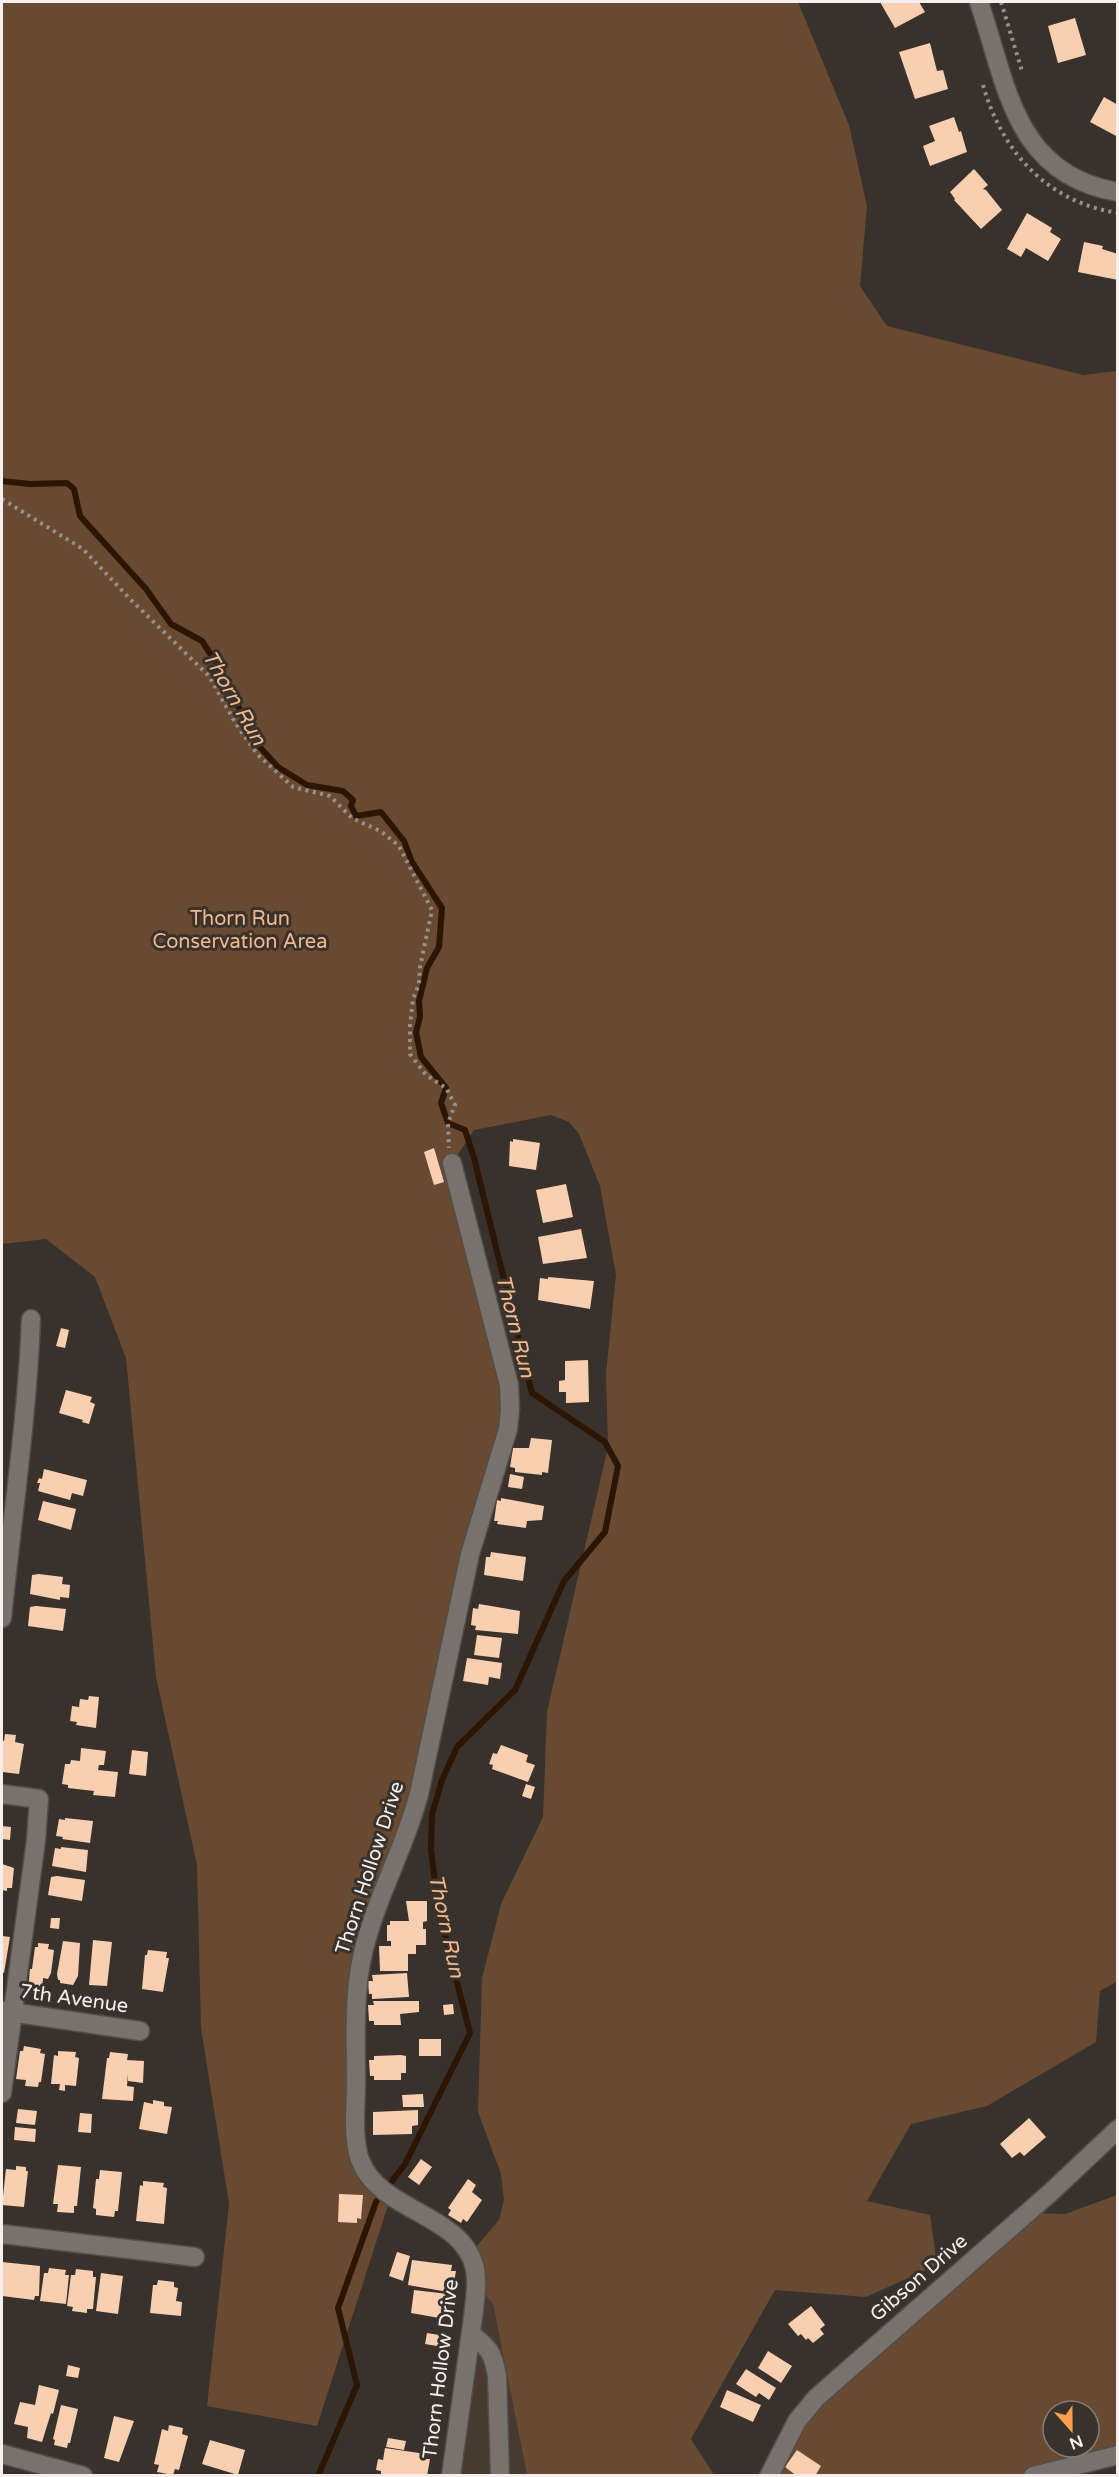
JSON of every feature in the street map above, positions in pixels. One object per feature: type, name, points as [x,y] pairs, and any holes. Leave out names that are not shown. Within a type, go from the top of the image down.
[{"type":"street","points":[[979,2],[1010,100],[1030,141],[1045,158],[1082,183],[1118,192]]},
{"type":"street","name":"Thorn Hollow Drive","points":[[451,2475],[471,2334],[476,2284],[475,2268],[470,2254],[460,2240],[439,2224],[384,2191],[360,2159],[357,2140],[356,2035],[359,1974],[379,1900],[411,1826],[470,1554],[508,1429],[510,1410],[508,1385],[452,1163]]},
{"type":"street","points":[[2,1618],[8,1499],[21,1453],[29,1372],[31,1319]]},
{"type":"street","points":[[2,1794],[39,1799],[36,1840],[7,2012],[2,2093]]},
{"type":"street","name":"7th Avenue","points":[[7,2012],[140,2031]]},
{"type":"street","name":"Gibson Drive","points":[[769,2475],[796,2421],[816,2398],[1050,2193],[1118,2129]]},
{"type":"street","points":[[2,2234],[195,2257]]},
{"type":"street","points":[[471,2334],[490,2349],[495,2360],[500,2475]]},
{"type":"street","points":[[2,2454],[82,2475]]},
{"type":"street","points":[[1033,2475],[1118,2455]]},
{"type":"path","points":[[1001,2],[1025,81]]},
{"type":"path","points":[[2,500],[83,549],[129,598],[209,676],[236,724],[257,754],[293,787],[330,796],[352,818],[382,832],[399,846],[432,910],[420,967],[419,984],[413,999],[410,1054],[426,1075],[446,1088],[455,1105],[447,1133],[452,1163]]},
{"type":"shaded area","points":[[476,2284],[493,2304],[527,2475],[451,2476]]},
{"type":"green space","name":"Thorn Run Conservation Area","points":[[2,2],[798,2],[849,125],[867,206],[860,286],[887,326],[1083,375],[1117,371],[1118,1981],[1100,1991],[1096,2042],[987,2106],[911,2124],[867,2201],[930,2215],[937,2265],[866,2297],[775,2290],[691,2439],[713,2473],[712,2475],[527,2475],[493,2304],[476,2284],[470,2254],[499,2220],[504,2200],[501,2174],[478,2112],[482,1978],[501,1904],[543,1817],[547,1712],[608,1447],[606,1373],[616,1275],[600,1186],[579,1134],[569,1122],[551,1115],[474,1130],[452,1163],[509,1385],[433,1735],[367,1941],[357,2140],[391,2196],[317,2426],[207,2406],[229,2204],[201,2028],[197,1865],[156,1677],[126,1358],[95,1277],[46,1239],[2,1244]]},
{"type":"green space","points":[[1117,2195],[1117,2455],[1101,2459],[1101,2399],[1041,2399],[1041,2459],[1100,2459],[1033,2475],[769,2476],[797,2421],[1026,2213],[1065,2214]]},
{"type":"building","points":[[880,2],[919,2],[925,12],[895,28]]},
{"type":"building","points":[[1075,18],[1086,55],[1058,63],[1048,26]]},
{"type":"building","points":[[930,43],[937,71],[943,70],[948,89],[915,99],[899,52]]},
{"type":"building","points":[[1104,97],[1118,105],[1118,137],[1090,122]]},
{"type":"building","points":[[954,117],[967,152],[930,166],[923,146],[935,141],[929,126]]},
{"type":"building","points":[[974,169],[988,185],[983,189],[1002,210],[981,229],[954,200],[950,192]]},
{"type":"building","points":[[1027,213],[1052,228],[1050,232],[1061,239],[1048,261],[1026,248],[1021,257],[1007,249]]},
{"type":"building","points":[[1084,242],[1103,246],[1102,249],[1118,254],[1118,280],[1078,272]]},
{"type":"building","points":[[513,1139],[540,1143],[536,1170],[509,1166],[510,1141],[513,1142]]},
{"type":"building","points":[[434,1148],[444,1182],[434,1185],[424,1152]]},
{"type":"building","points":[[566,1184],[573,1217],[543,1223],[536,1190]]},
{"type":"building","points":[[581,1229],[587,1258],[543,1264],[538,1237]]},
{"type":"building","points":[[548,1277],[594,1281],[590,1309],[538,1300],[540,1278],[548,1279]]},
{"type":"building","points":[[61,1328],[69,1330],[65,1348],[56,1346]]},
{"type":"building","points":[[588,1360],[589,1402],[566,1403],[566,1392],[559,1392],[559,1381],[565,1380],[565,1361]]},
{"type":"building","points":[[66,1390],[92,1397],[90,1402],[95,1404],[89,1424],[59,1413]]},
{"type":"building","points":[[531,1438],[552,1440],[548,1473],[542,1472],[542,1475],[515,1472],[515,1468],[510,1467],[513,1448],[529,1448]]},
{"type":"building","points":[[44,1469],[87,1480],[83,1496],[72,1493],[70,1500],[38,1491],[40,1483],[37,1483],[39,1478],[42,1479]]},
{"type":"building","points":[[510,1474],[524,1477],[522,1489],[508,1487]]},
{"type":"building","points":[[501,1498],[544,1506],[542,1520],[527,1521],[526,1528],[497,1524],[498,1521],[494,1521],[497,1500],[501,1501]]},
{"type":"building","points":[[43,1501],[76,1509],[71,1530],[38,1520]]},
{"type":"building","points":[[491,1552],[526,1557],[523,1581],[484,1575],[486,1557],[490,1557]]},
{"type":"building","points":[[32,1575],[63,1577],[62,1584],[70,1585],[69,1598],[60,1597],[60,1600],[30,1594]]},
{"type":"building","points":[[479,1604],[520,1611],[518,1634],[475,1630],[476,1626],[471,1625],[473,1608],[478,1609]]},
{"type":"building","points":[[30,1607],[66,1609],[63,1631],[28,1626]]},
{"type":"building","points":[[477,1635],[502,1638],[499,1658],[474,1655]]},
{"type":"building","points":[[467,1658],[502,1663],[500,1679],[489,1677],[488,1685],[463,1681]]},
{"type":"building","points":[[89,1696],[99,1697],[96,1728],[76,1725],[77,1722],[70,1721],[72,1706],[79,1707],[80,1699],[88,1700]]},
{"type":"building","points":[[5,1734],[16,1735],[15,1742],[24,1744],[19,1774],[2,1772],[2,1741],[4,1741]]},
{"type":"building","points":[[501,1745],[528,1755],[526,1762],[535,1765],[528,1782],[492,1769],[493,1765],[489,1764],[493,1753],[497,1754]]},
{"type":"building","points":[[81,1748],[106,1751],[104,1765],[99,1765],[98,1770],[118,1772],[115,1797],[93,1795],[94,1791],[68,1788],[68,1785],[62,1784],[65,1764],[70,1764],[71,1760],[80,1761]]},
{"type":"building","points":[[132,1750],[148,1752],[146,1776],[129,1774]]},
{"type":"building","points":[[526,1784],[535,1787],[531,1799],[522,1796]]},
{"type":"building","points":[[65,1818],[93,1821],[90,1843],[56,1836],[59,1819],[65,1820]]},
{"type":"building","points":[[2,1826],[11,1827],[10,1840],[2,1839]]},
{"type":"building","points":[[61,1847],[88,1850],[86,1872],[52,1866],[55,1848],[61,1849]]},
{"type":"building","points":[[2,1864],[14,1868],[12,1888],[7,1888],[7,1891],[2,1890]]},
{"type":"building","points":[[51,1877],[85,1880],[82,1901],[48,1895]]},
{"type":"building","points":[[406,1901],[427,1901],[427,1921],[423,1922],[423,1929],[426,1929],[426,1945],[416,1945],[416,1954],[408,1954],[408,1971],[380,1971],[379,1946],[391,1946],[391,1941],[387,1941],[387,1925],[390,1925],[390,1921],[409,1921]]},
{"type":"building","points":[[51,1918],[60,1918],[59,1929],[50,1928]]},
{"type":"building","points":[[2,1936],[10,1937],[4,1973],[2,1972]]},
{"type":"building","points":[[93,1940],[112,1942],[107,1986],[89,1985]]},
{"type":"building","points":[[63,1941],[80,1943],[78,1976],[73,1985],[60,1983],[58,1980]]},
{"type":"building","points":[[38,1943],[49,1944],[48,1949],[54,1950],[51,1973],[48,1979],[43,1978],[42,1992],[28,1991],[30,1969],[32,1969],[35,1947],[38,1947]]},
{"type":"building","points":[[148,1950],[167,1952],[166,1958],[169,1958],[163,1992],[142,1989],[145,1955]]},
{"type":"building","points":[[407,1973],[409,1997],[372,1999],[372,1994],[369,1994],[368,1981],[373,1981],[372,1975]]},
{"type":"building","points":[[373,2001],[419,2001],[419,2012],[400,2014],[401,2025],[374,2025],[374,2021],[369,2021],[368,2005],[374,2005]]},
{"type":"building","points":[[453,2004],[454,2014],[444,2015],[443,2005]]},
{"type":"building","points":[[419,2039],[441,2039],[441,2056],[419,2056]]},
{"type":"building","points":[[24,2046],[41,2049],[40,2053],[45,2054],[41,2082],[38,2087],[25,2086],[26,2080],[16,2079],[20,2051],[23,2051]]},
{"type":"building","points":[[58,2051],[76,2052],[75,2057],[79,2058],[76,2086],[65,2085],[65,2091],[59,2090],[60,2084],[51,2084],[54,2055],[58,2056]]},
{"type":"building","points":[[110,2052],[128,2054],[127,2060],[144,2061],[143,2083],[128,2081],[128,2074],[127,2086],[134,2087],[133,2101],[102,2099],[107,2058]]},
{"type":"building","points":[[374,2056],[406,2056],[406,2073],[401,2073],[401,2080],[374,2080],[374,2076],[370,2076],[369,2060],[374,2060]]},
{"type":"building","points":[[423,2094],[424,2107],[403,2107],[402,2095]]},
{"type":"building","points":[[153,2100],[164,2102],[164,2106],[172,2107],[167,2134],[139,2129],[144,2102],[153,2104]]},
{"type":"building","points":[[18,2109],[37,2111],[35,2125],[16,2123]]},
{"type":"building","points":[[418,2110],[418,2125],[412,2126],[412,2134],[373,2135],[373,2112]]},
{"type":"building","points":[[80,2113],[92,2114],[91,2133],[78,2132]]},
{"type":"building","points":[[1029,2118],[1046,2137],[1024,2156],[1020,2152],[1012,2158],[1000,2144]]},
{"type":"building","points":[[15,2127],[36,2129],[35,2142],[14,2140]]},
{"type":"building","points":[[421,2159],[432,2167],[419,2185],[408,2177]]},
{"type":"building","points":[[58,2165],[81,2167],[77,2206],[74,2206],[74,2213],[57,2212],[58,2204],[53,2204]]},
{"type":"building","points":[[16,2166],[26,2167],[28,2171],[24,2207],[2,2205],[6,2169],[16,2170]]},
{"type":"building","points":[[100,2170],[122,2172],[118,2211],[115,2211],[114,2217],[96,2215],[96,2209],[93,2208],[96,2179],[99,2179]]},
{"type":"building","points":[[468,2179],[476,2185],[472,2192],[482,2200],[467,2222],[463,2219],[461,2223],[448,2215],[451,2210],[448,2208]]},
{"type":"building","points":[[143,2181],[164,2183],[163,2187],[167,2188],[164,2224],[136,2221],[140,2185],[143,2186]]},
{"type":"building","points":[[339,2194],[363,2195],[361,2219],[357,2218],[357,2223],[338,2222]]},
{"type":"building","points":[[397,2252],[410,2256],[403,2281],[389,2276]]},
{"type":"building","points":[[412,2260],[452,2265],[451,2271],[456,2271],[453,2288],[449,2287],[448,2292],[408,2285]]},
{"type":"building","points":[[2,2262],[40,2266],[39,2296],[35,2296],[34,2300],[2,2296]]},
{"type":"building","points":[[49,2268],[66,2270],[65,2275],[69,2275],[66,2304],[40,2301],[44,2273],[48,2273]]},
{"type":"building","points":[[76,2269],[93,2271],[93,2277],[96,2277],[93,2309],[87,2309],[87,2313],[72,2311],[73,2307],[67,2306],[71,2275],[75,2275]]},
{"type":"building","points":[[101,2273],[123,2276],[118,2314],[96,2311]]},
{"type":"building","points":[[158,2280],[174,2282],[174,2287],[178,2288],[176,2301],[182,2302],[181,2316],[150,2313],[153,2285],[157,2285]]},
{"type":"building","points":[[414,2290],[448,2294],[447,2298],[451,2299],[449,2315],[445,2314],[445,2319],[411,2313]]},
{"type":"building","points":[[811,2306],[825,2325],[820,2329],[824,2334],[813,2343],[801,2334],[798,2336],[788,2324]]},
{"type":"building","points":[[427,2333],[445,2336],[443,2347],[425,2344]]},
{"type":"building","points":[[768,2351],[792,2366],[781,2383],[758,2368]]},
{"type":"building","points":[[68,2365],[80,2368],[78,2378],[66,2376]]},
{"type":"building","points":[[746,2369],[776,2388],[769,2400],[759,2393],[756,2397],[736,2384]]},
{"type":"building","points":[[39,2385],[59,2390],[42,2442],[27,2438],[28,2427],[14,2424],[20,2402],[35,2405]]},
{"type":"building","points":[[727,2390],[761,2405],[753,2422],[720,2407]]},
{"type":"building","points":[[61,2405],[78,2409],[67,2448],[54,2445],[55,2440],[53,2439]]},
{"type":"building","points":[[114,2416],[134,2421],[119,2462],[104,2458]]},
{"type":"building","points":[[169,2425],[183,2428],[182,2434],[188,2436],[179,2470],[175,2469],[173,2475],[157,2472],[159,2465],[154,2464],[162,2429],[168,2431]]},
{"type":"building","points":[[388,2438],[406,2441],[404,2450],[386,2447]]},
{"type":"building","points":[[210,2440],[245,2450],[238,2475],[202,2464]]},
{"type":"building","points":[[385,2448],[426,2454],[425,2459],[430,2459],[427,2476],[381,2474],[381,2471],[376,2470],[378,2459],[383,2460]]},
{"type":"building","points":[[797,2450],[821,2466],[815,2476],[797,2476],[785,2467]]},
{"type":"waterway","name":"Thorn Run","points":[[2,481],[30,484],[67,483],[74,489],[80,516],[146,589],[171,624],[202,641],[217,664],[257,744],[278,767],[307,785],[343,791],[353,800],[351,806],[356,816],[381,812],[404,841],[412,862],[442,908],[439,947],[427,968],[419,1001],[420,1017],[416,1032],[421,1057],[446,1088],[441,1103],[448,1123],[465,1130],[474,1158],[532,1393],[605,1442],[618,1466],[605,1532],[564,1581],[515,1690],[457,1747],[442,1780],[432,1814],[431,1849],[438,1908],[470,2033],[405,2164],[376,2202],[338,2308],[357,2385],[318,2476]]}]
